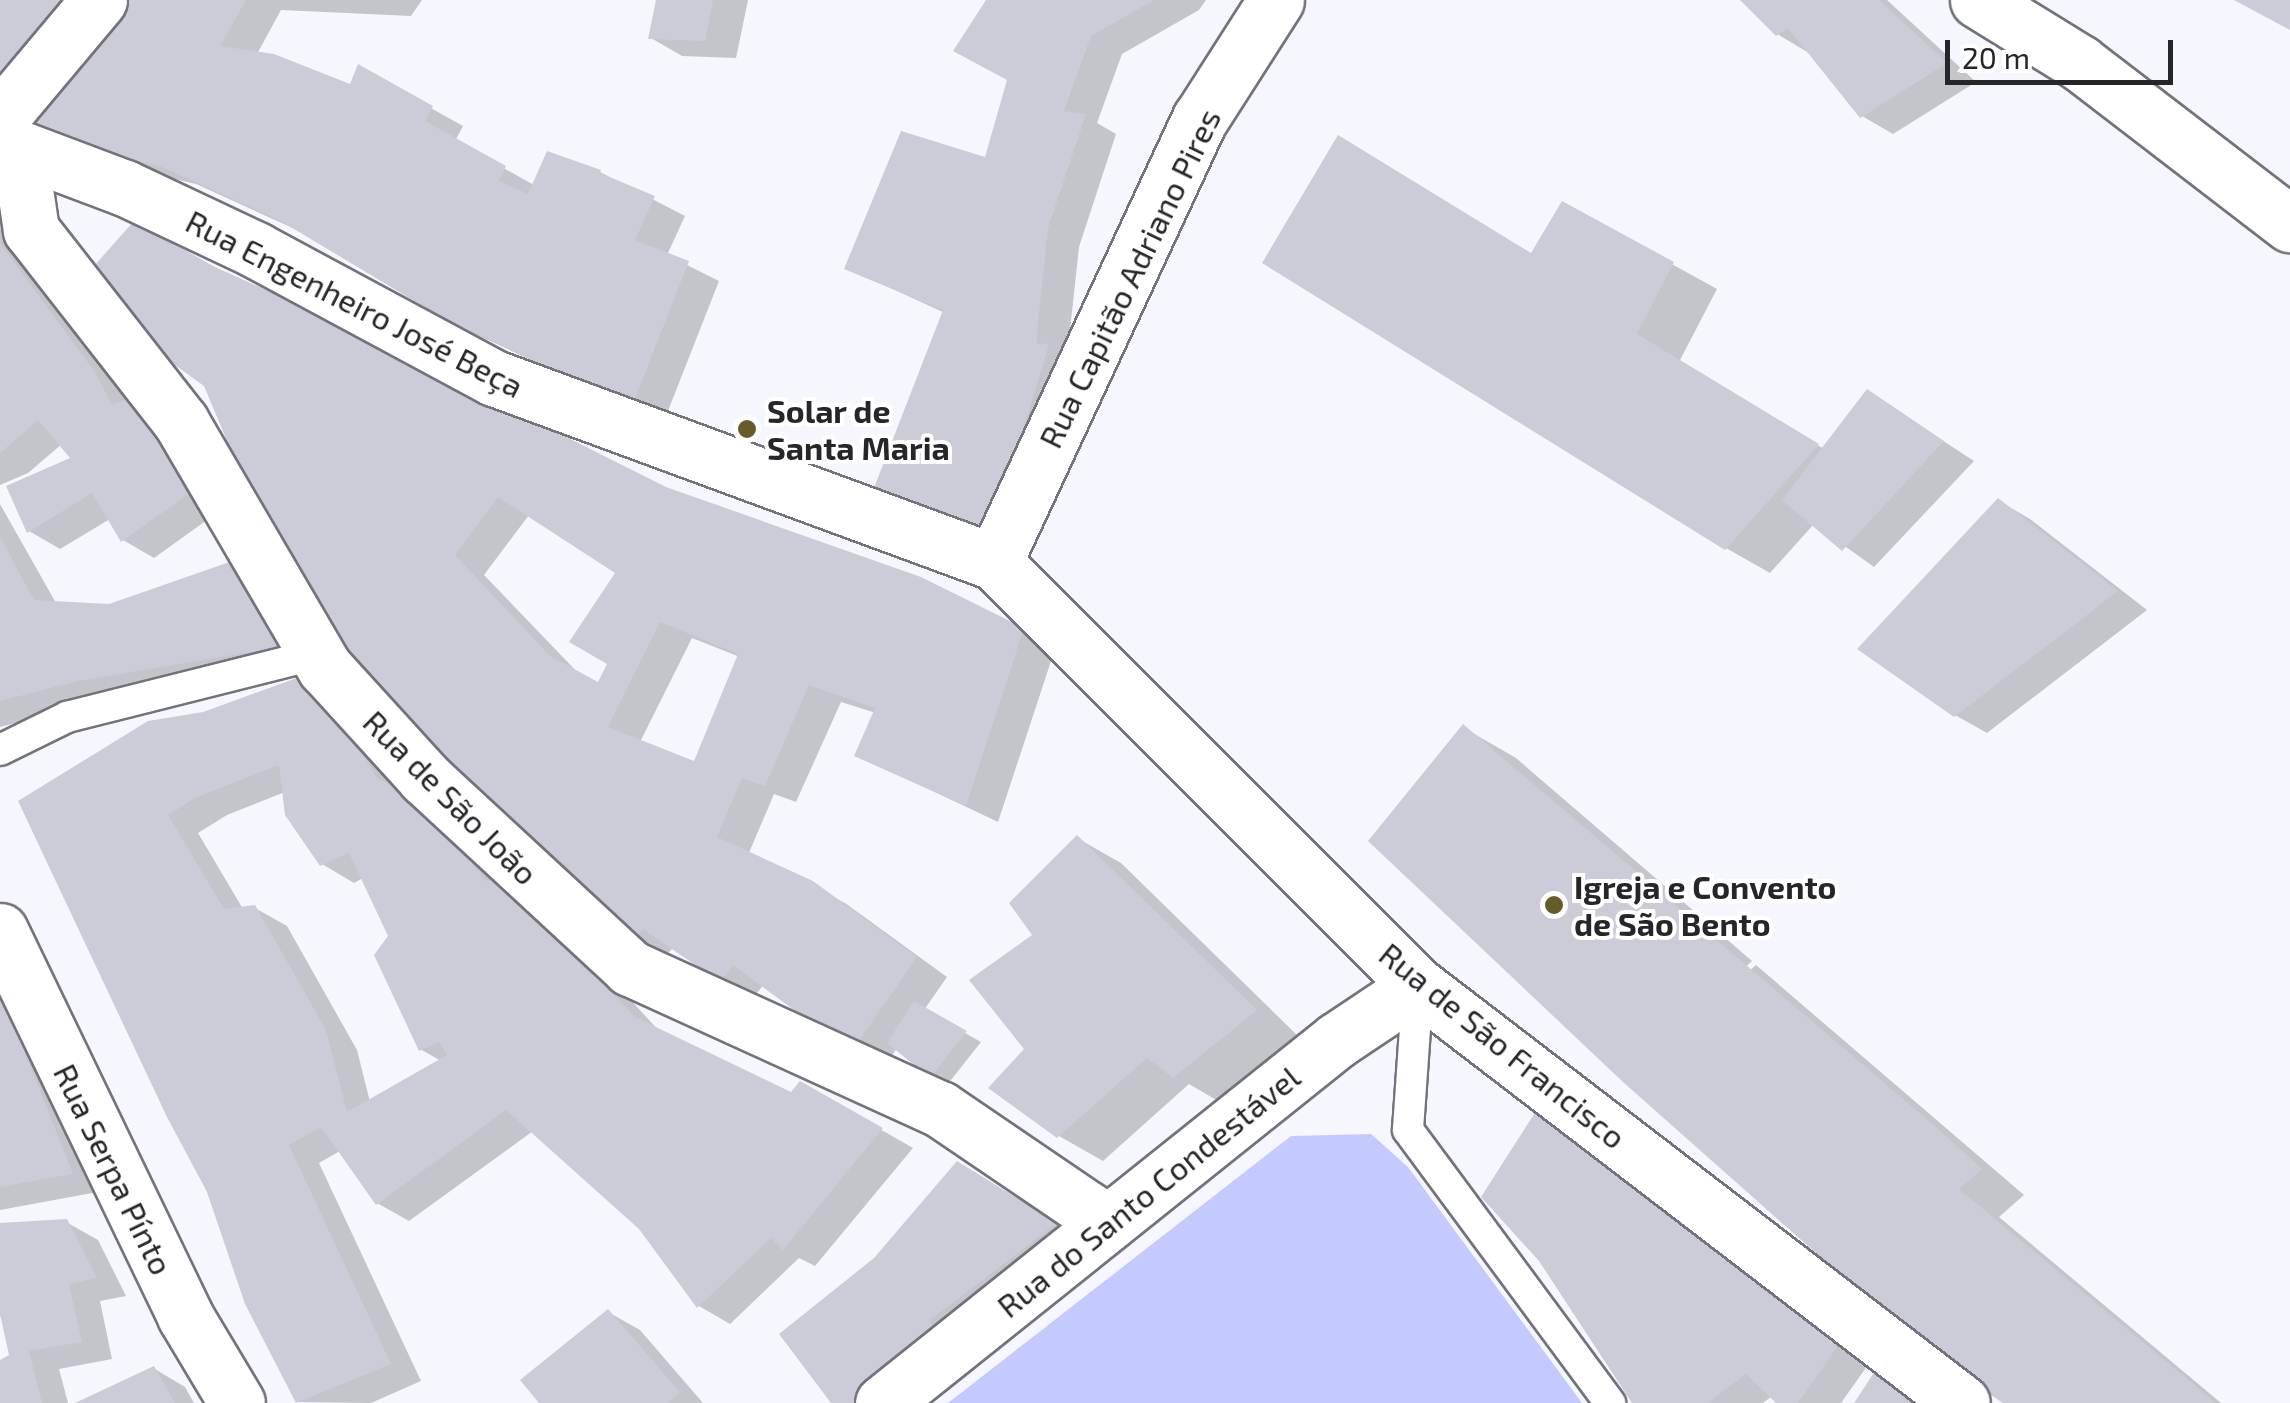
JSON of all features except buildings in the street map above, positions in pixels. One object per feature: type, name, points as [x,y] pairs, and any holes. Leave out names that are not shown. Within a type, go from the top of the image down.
[{"type":"street","points":[[6,136],[99,0]]},
{"type":"street","name":"Rua Capitão Adriano Pires","points":[[994,562],[1200,119],[1276,0]]},
{"type":"street","points":[[1978,0],[2080,63],[2290,224]]},
{"type":"street","name":"Rua Engenheiro José Beça","points":[[6,136],[256,250],[494,378],[994,562]]},
{"type":"street","name":"Rua de São João","points":[[6,136],[31,230],[180,422],[325,668],[426,778],[630,968],[940,1109],[1108,1223]]},
{"type":"street","name":"Rua de São Francisco","points":[[994,562],[1418,986],[1962,1403]]},
{"type":"street","name":"Rua Serpa Pínto","points":[[0,932],[185,1316],[237,1403]]},
{"type":"street","name":"Rua do Santo Condestável","points":[[883,1403],[1337,1040],[1418,986]]},
{"type":"lane","points":[[0,750],[66,718],[318,654]]},
{"type":"lane","points":[[1418,986],[1408,1130],[1610,1403]]},
{"type":"shaded area","points":[[1371,1134],[1408,1167],[1582,1403],[948,1403],[1291,1136]]},
{"type":"place","name":"Solar de Santa Maria","points":[[747,429]]},
{"type":"place","name":"Igreja e Convento de São Bento","points":[[1554,905]]}]
